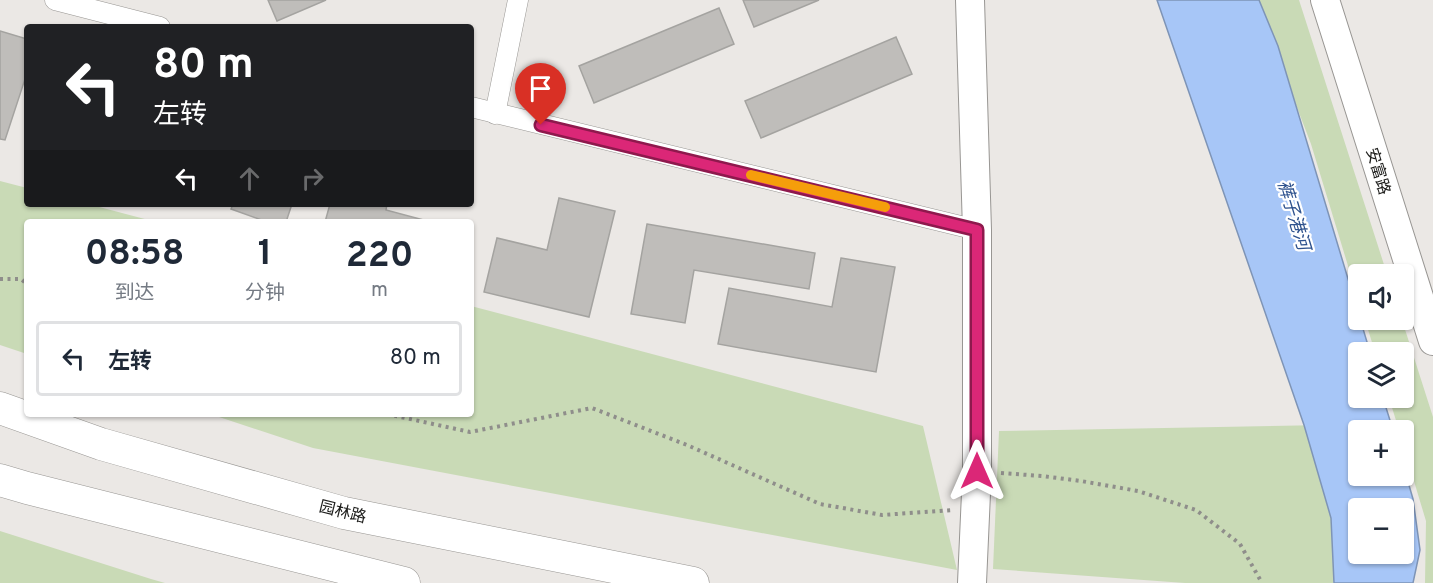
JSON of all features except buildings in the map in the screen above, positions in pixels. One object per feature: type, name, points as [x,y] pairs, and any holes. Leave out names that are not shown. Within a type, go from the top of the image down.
[{"type":"main road","name":"园林路","points":[[0,408],[24,417]]},
{"type":"main road","name":"园林路","points":[[25,417],[101,444],[344,513],[693,583]]},
{"type":"main road","points":[[0,480],[404,583]]},
{"type":"street","points":[[55,0],[148,24]]},
{"type":"street","points":[[495,114],[518,0]]},
{"type":"street","points":[[970,0],[977,230],[977,471],[972,583]]},
{"type":"street","name":"安富路","points":[[1326,0],[1433,341]]},
{"type":"street","points":[[474,108],[977,230]]},
{"type":"path","points":[[0,279],[21,279],[24,282]]},
{"type":"path","points":[[401,417],[470,432],[592,408],[687,446],[820,504],[882,515],[975,509]]},
{"type":"path","points":[[977,471],[1042,476],[1127,489],[1196,510],[1240,544],[1262,583]]},
{"type":"green space","points":[[1256,0],[1299,0],[1384,264],[1348,266],[1311,144]]},
{"type":"green space","points":[[0,181],[24,187],[24,207],[99,207],[145,219],[24,219],[24,353],[0,345]]},
{"type":"green space","points":[[474,307],[923,426],[957,570],[313,448],[219,417],[474,417]]},
{"type":"green space","points":[[1368,330],[1405,330],[1409,342],[1372,342]]},
{"type":"green space","points":[[1414,358],[1433,417],[1433,583],[1425,583],[1426,521],[1414,481],[1414,420],[1396,420],[1392,408],[1414,408]]},
{"type":"green space","points":[[1326,425],[1348,508],[1348,530],[1333,583],[1185,583],[993,569],[999,431]]},
{"type":"green space","points":[[0,531],[151,579],[165,583],[0,583]]},
{"type":"water","name":"裤子港河","points":[[1157,0],[1259,0],[1278,46],[1348,279],[1348,330],[1363,330],[1367,342],[1348,342],[1348,408],[1386,408],[1390,420],[1348,420],[1348,486],[1409,486],[1413,498],[1348,498],[1348,564],[1414,564],[1414,506],[1420,550],[1413,583],[1334,583],[1331,518],[1304,425]]},
{"type":"slow traffic","points":[[751,175],[885,207]]},
{"type":"route","points":[[541,125],[977,230],[977,471]]}]
